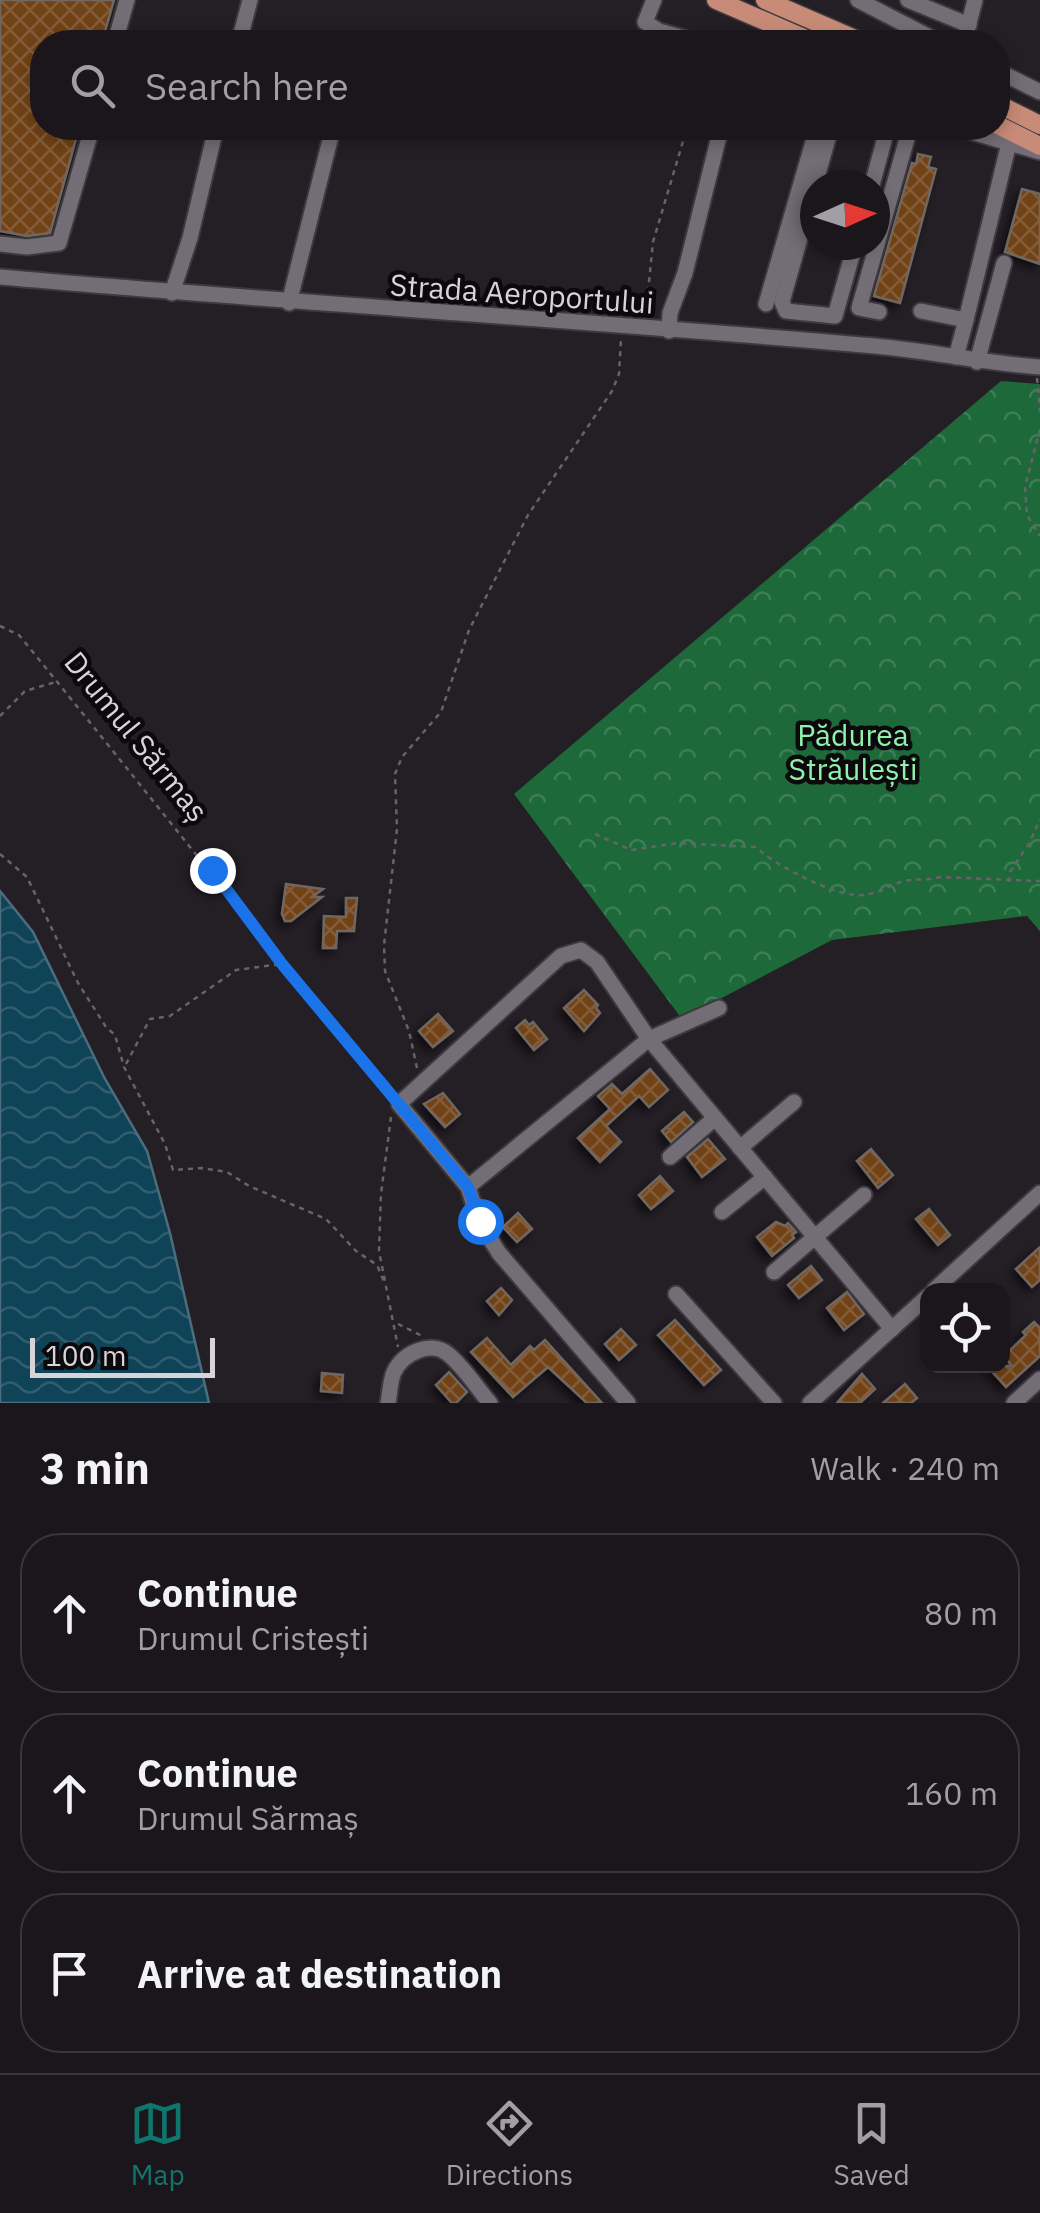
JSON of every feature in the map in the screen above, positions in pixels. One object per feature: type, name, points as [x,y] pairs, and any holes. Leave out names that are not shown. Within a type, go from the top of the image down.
[{"type":"main road","points":[[716,0],[786,30]]},
{"type":"main road","points":[[764,0],[834,30]]},
{"type":"main road","points":[[1010,110],[1040,125]]},
{"type":"main road","points":[[1010,132],[1040,149]]},
{"type":"street","points":[[118,30],[127,0]]},
{"type":"street","points":[[241,30],[250,0]]},
{"type":"street","points":[[654,0],[645,22],[659,30]]},
{"type":"street","points":[[968,30],[975,0]]},
{"type":"street","points":[[860,1],[916,30]]},
{"type":"street","points":[[911,1],[969,25]]},
{"type":"street","points":[[1010,77],[1040,92]]},
{"type":"street","points":[[0,244],[27,247],[59,243],[89,140]]},
{"type":"street","points":[[172,293],[190,238],[213,140]]},
{"type":"street","points":[[289,303],[330,140]]},
{"type":"street","points":[[669,331],[670,313],[685,274],[719,140]]},
{"type":"street","points":[[766,304],[814,140]]},
{"type":"street","points":[[821,170],[827,140]]},
{"type":"street","points":[[876,170],[884,140]]},
{"type":"street","points":[[879,312],[860,308],[907,140]]},
{"type":"street","points":[[999,140],[1040,149]]},
{"type":"street","points":[[956,357],[1009,143]]},
{"type":"street","points":[[800,251],[782,302],[786,312],[835,316],[851,260]]},
{"type":"street","points":[[977,362],[1004,263]]},
{"type":"street","name":"Strada Aeroportului","points":[[0,278],[878,347],[1038,367]]},
{"type":"street","points":[[921,311],[966,320]]},
{"type":"street","points":[[628,1403],[499,1254],[480,1221],[468,1187],[399,1104],[561,956],[572,951],[581,950],[597,962],[649,1039],[892,1329]]},
{"type":"street","points":[[468,1187],[649,1039],[718,1008]]},
{"type":"street","points":[[740,1148],[794,1102]]},
{"type":"street","points":[[670,1156],[715,1118]]},
{"type":"street","points":[[722,1212],[765,1177]]},
{"type":"street","points":[[942,1283],[1040,1194]]},
{"type":"street","points":[[774,1272],[864,1195]]},
{"type":"street","points":[[676,1294],[774,1403]]},
{"type":"street","points":[[810,1403],[920,1303]]},
{"type":"street","points":[[388,1403],[392,1374],[400,1362],[416,1350],[439,1350],[490,1403]]},
{"type":"street","points":[[1014,1403],[1040,1379]]},
{"type":"path","points":[[643,328],[653,242],[683,140]]},
{"type":"path","points":[[416,1085],[417,1066],[409,1031],[385,970],[384,945],[397,829],[396,774],[402,757],[440,712],[469,630],[528,515],[612,392],[618,374],[622,327]]},
{"type":"path","points":[[1038,367],[1040,412]]},
{"type":"path","points":[[1040,429],[1025,487],[1026,515],[1040,536]]},
{"type":"path","name":"Drumul Sărmaș","points":[[0,626],[19,635],[399,1104]]},
{"type":"path","points":[[0,716],[25,691],[58,682]]},
{"type":"path","points":[[1009,882],[1010,872],[1040,819]]},
{"type":"path","points":[[595,834],[631,850],[678,842],[712,847],[756,846],[770,861],[862,896],[907,880],[925,882],[940,877],[1040,880]]},
{"type":"path","points":[[0,854],[27,878],[78,983],[115,1035],[124,1067],[165,1144],[173,1170],[202,1168],[227,1172],[249,1186],[326,1219],[356,1251],[377,1265],[388,1290]]},
{"type":"path","points":[[124,1067],[150,1018],[170,1016],[236,970],[282,964]]},
{"type":"path","points":[[399,1104],[387,1130],[380,1250],[400,1362]]},
{"type":"path","points":[[396,1323],[439,1350]]},
{"type":"green space","name":"Pădurea Străulești","points":[[1001,381],[1040,384],[1040,931],[1027,916],[832,940],[682,1019],[514,794]]},
{"type":"water","points":[[0,891],[33,932],[105,1079],[147,1151],[209,1403],[0,1403]]},
{"type":"building","points":[[0,0],[114,0],[105,30],[30,30],[30,140],[76,140],[50,233],[27,236],[0,231]]},
{"type":"building","points":[[918,154],[931,157],[928,167],[936,169],[900,303],[874,296],[884,260],[890,260],[890,240],[912,163],[916,164]]},
{"type":"building","points":[[1022,189],[1040,194],[1040,264],[1005,252]]},
{"type":"building","points":[[286,884],[323,889],[312,897],[322,897],[291,921],[285,921],[282,914]]},
{"type":"building","points":[[346,898],[357,898],[354,931],[337,931],[336,948],[323,948],[324,916],[346,917]]},
{"type":"building","points":[[584,990],[600,1013],[584,1031],[564,1008]]},
{"type":"building","points":[[438,1014],[453,1031],[433,1047],[419,1031]]},
{"type":"building","points":[[525,1020],[529,1025],[533,1022],[547,1039],[534,1050],[516,1028]]},
{"type":"building","points":[[650,1069],[668,1090],[649,1107],[639,1096],[606,1126],[621,1142],[600,1162],[578,1138],[610,1109],[598,1096],[612,1084],[622,1094]]},
{"type":"building","points":[[443,1093],[460,1114],[445,1127],[424,1104]]},
{"type":"building","points":[[684,1112],[693,1122],[671,1142],[662,1131]]},
{"type":"building","points":[[708,1139],[725,1159],[702,1177],[687,1157]]},
{"type":"building","points":[[871,1149],[893,1175],[878,1188],[857,1161]]},
{"type":"building","points":[[660,1176],[673,1191],[651,1209],[639,1195]]},
{"type":"building","points":[[929,1209],[950,1235],[938,1245],[916,1219]]},
{"type":"building","points":[[518,1213],[532,1229],[517,1242],[503,1227]]},
{"type":"building","points":[[776,1222],[785,1226],[788,1223],[796,1232],[772,1256],[757,1237]]},
{"type":"building","points":[[1040,1247],[1040,1280],[1032,1287],[1016,1269]]},
{"type":"building","points":[[811,1266],[822,1280],[799,1298],[788,1285]]},
{"type":"building","points":[[501,1288],[512,1300],[499,1315],[487,1301]]},
{"type":"building","points":[[847,1292],[864,1314],[844,1330],[827,1308]]},
{"type":"building","points":[[675,1320],[721,1370],[704,1385],[658,1335]]},
{"type":"building","points":[[1034,1322],[1040,1328],[1040,1356],[1006,1387],[993,1373],[1010,1373],[1010,1350],[1026,1335],[1023,1332]]},
{"type":"building","points":[[621,1329],[636,1345],[619,1360],[605,1344]]},
{"type":"building","points":[[487,1338],[511,1365],[530,1346],[534,1350],[545,1340],[602,1403],[587,1403],[548,1367],[513,1397],[471,1352]]},
{"type":"building","points":[[449,1372],[467,1392],[456,1403],[436,1385]]},
{"type":"building","points":[[322,1373],[343,1375],[342,1393],[321,1391]]},
{"type":"building","points":[[862,1374],[875,1389],[860,1403],[837,1403]]},
{"type":"building","points":[[905,1384],[917,1398],[911,1403],[883,1403]]},
{"type":"route","points":[[212,870],[282,964],[468,1187],[480,1221]]}]
